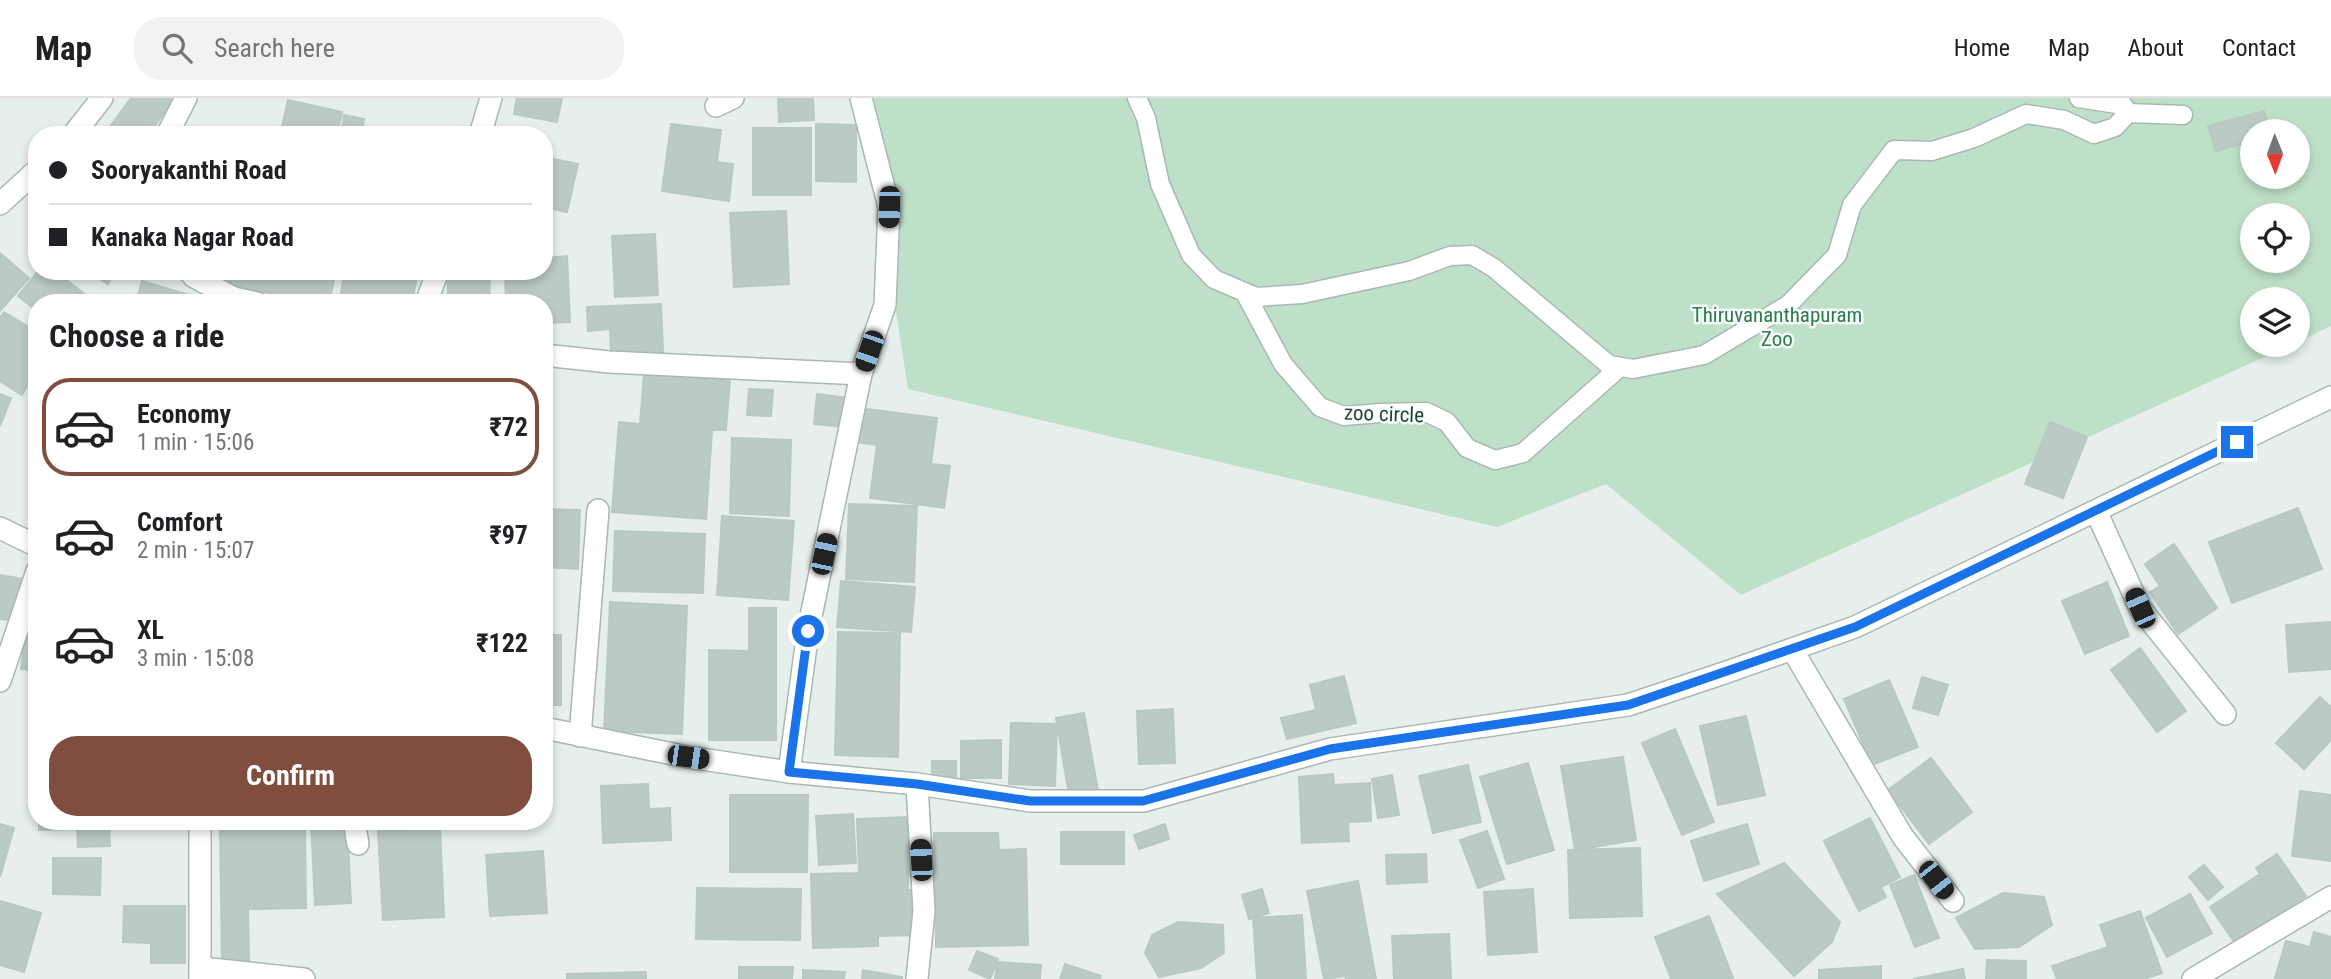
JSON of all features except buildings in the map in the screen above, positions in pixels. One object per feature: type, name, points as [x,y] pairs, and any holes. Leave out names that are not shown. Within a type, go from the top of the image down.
[{"type":"street","points":[[81,126],[102,98]]},
{"type":"street","points":[[172,126],[186,98]]},
{"type":"street","points":[[483,126],[491,98]]},
{"type":"street","points":[[789,772],[808,631],[861,374],[885,305],[889,207],[859,99]]},
{"type":"street","points":[[0,204],[28,178]]},
{"type":"street","points":[[200,280],[226,294]]},
{"type":"street","points":[[553,356],[609,362],[861,374]]},
{"type":"street","points":[[553,731],[688,757],[789,772],[917,784],[1030,801],[1143,801],[1330,749],[1628,705],[1855,627],[2331,397]]},
{"type":"street","points":[[580,736],[598,510]]},
{"type":"street","points":[[2096,510],[2140,608],[2225,714]]},
{"type":"street","points":[[0,528],[28,542]]},
{"type":"street","points":[[0,681],[28,598]]},
{"type":"street","points":[[1791,649],[1903,837],[1953,901]]},
{"type":"street","points":[[917,784],[924,911],[917,979]]},
{"type":"street","points":[[200,830],[201,973],[304,979]]},
{"type":"street","points":[[356,830],[358,844]]},
{"type":"street","points":[[2193,979],[2331,897]]},
{"type":"lane","points":[[1137,98],[1146,118],[1160,184],[1191,255],[1214,279],[1256,297],[1302,294],[1409,271],[1450,256],[1472,256],[1494,268],[1609,365],[1633,369],[1704,355],[1788,305],[1837,255],[1852,205],[1894,150],[1932,151],[1973,138],[2026,114],[2064,120],[2094,134],[2115,127],[2128,113],[2183,115]]},
{"type":"lane","points":[[2079,98],[2123,105],[2128,113]]},
{"type":"lane","name":"zoo circle","points":[[1245,293],[1283,365],[1320,407],[1344,416],[1426,412],[1447,422],[1467,448],[1495,460],[1523,453],[1620,367]]},
{"type":"green space","name":"Thiruvananthapuram Zoo","points":[[863,98],[2331,98],[2331,326],[2310,336],[2310,287],[2240,287],[2240,357],[2265,357],[1741,595],[1606,484],[1497,527],[908,389]]},
{"type":"route","points":[[808,631],[789,772],[917,784],[1030,801],[1143,801],[1330,749],[1628,705],[1855,627],[2237,442]]}]
